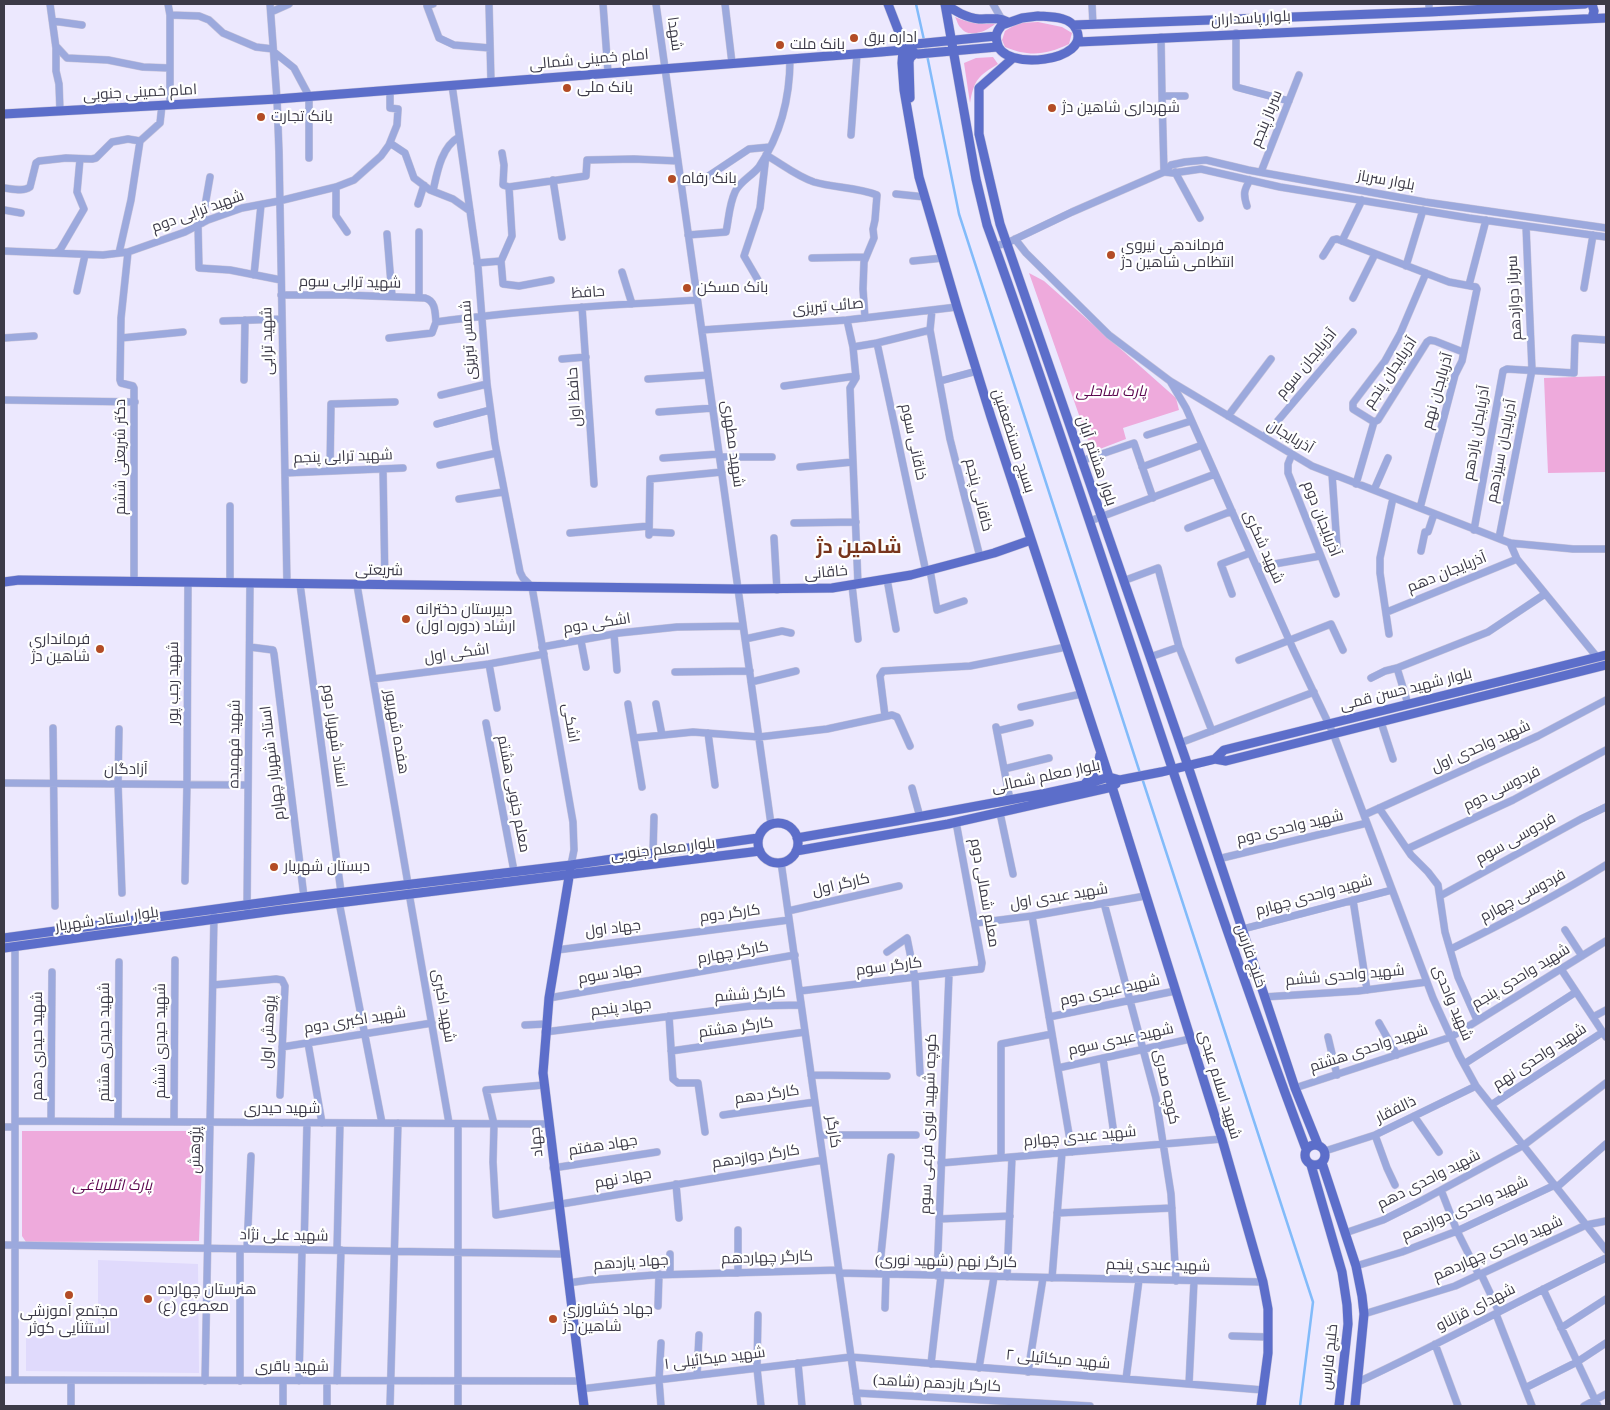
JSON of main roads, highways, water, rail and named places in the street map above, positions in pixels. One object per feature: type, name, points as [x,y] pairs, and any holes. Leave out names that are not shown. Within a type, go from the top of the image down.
[{"type":"main road","name":"بسیج مستضعفین","points":[[888,4],[900,35],[903,50],[904,90],[913,152],[957,307],[1109,777]]},
{"type":"main road","name":"بلوار پاسداران","points":[[945,4],[976,19],[1004,20],[1045,16],[1067,21],[1074,25],[1429,8],[1585,4]]},
{"type":"main road","name":"بلوار هشتم آبان","points":[[945,4],[976,179],[988,225],[1173,769]]},
{"type":"main road","points":[[1592,4],[1594,11],[1592,18]]},
{"type":"main road","name":"بلوار پاسداران","points":[[1078,42],[1236,33],[1606,18]]},
{"type":"main road","points":[[1004,20],[996,36],[997,48],[1004,55],[1031,60],[1050,58],[1068,52],[1075,47],[1078,42],[1078,33],[1074,25]]},
{"type":"main road","points":[[916,50],[941,42],[996,36]]},
{"type":"main road","points":[[916,50],[954,52],[997,48]]},
{"type":"main road","name":"بسیج مستضعفین","points":[[908,108],[910,98],[909,62],[916,50]]},
{"type":"main road","name":"امام خمینی شمالی","points":[[277,99],[608,72],[916,50]]},
{"type":"main road","name":"بلوار هشتم آبان","points":[[1013,58],[979,88],[979,134],[1000,224],[1011,241],[1081,461],[1188,766]]},
{"type":"main road","name":"امام خمینی جنوبی","points":[[4,114],[277,99]]},
{"type":"main road","points":[[1047,396],[1058,392]]},
{"type":"main road","name":"خاقانی","points":[[738,590],[832,588],[855,585],[928,571],[980,557],[1031,540]]},
{"type":"main road","name":"شریعتی","points":[[4,576],[19,580]]},
{"type":"main road","name":"شریعتی","points":[[4,582],[19,580],[738,590]]},
{"type":"main road","name":"بلوار شهید حسن قمی","points":[[1215,759],[1224,750],[1602,656]]},
{"type":"main road","name":"بلوار شهید حسن قمی","points":[[1120,780],[1215,759],[1226,761],[1606,665]]},
{"type":"main road","points":[[1084,785],[1097,770],[1100,752]]},
{"type":"main road","name":"خلیج فارس","points":[[1188,766],[1295,1088],[1321,1148]]},
{"type":"main road","name":"خلیج فارس","points":[[1173,769],[1258,1022],[1306,1149]]},
{"type":"main road","name":"بلوار معلم شمالی","points":[[797,838],[1022,798],[1084,785],[1109,777],[1120,780]]},
{"type":"main road","name":"شهید اسلام عبدی","points":[[1109,777],[1222,1139],[1263,1282],[1268,1309],[1268,1353],[1260,1406]]},
{"type":"main road","name":"بلوار معلم شمالی","points":[[796,851],[1024,808],[1112,787],[1120,780]]},
{"type":"main road","points":[[1022,798],[1024,808]]},
{"type":"main road","points":[[771,824],[784,824],[794,832],[797,838],[796,851],[788,860],[781,862],[768,860],[760,851],[758,838],[761,832],[771,824]]},
{"type":"main road","name":"بلوار معلم جنوبی","points":[[409,889],[514,871],[758,838]]},
{"type":"main road","name":"بلوار معلم جنوبی","points":[[409,889],[569,875],[760,851]]},
{"type":"main road","points":[[569,875],[571,864]]},
{"type":"main road","name":"جهاد","points":[[569,875],[549,998],[543,1073],[584,1406]]},
{"type":"main road","name":"بلوار استاد شهریار","points":[[4,938],[341,892],[409,889]]},
{"type":"main road","name":"بلوار استاد شهریار","points":[[4,948],[339,902],[409,889]]},
{"type":"main road","points":[[15,936],[15,946]]},
{"type":"main road","points":[[1311,1145],[1321,1148],[1325,1157],[1322,1163],[1317,1166],[1311,1165],[1305,1158],[1306,1149],[1311,1145]]},
{"type":"main road","points":[[1322,1163],[1356,1266],[1364,1314],[1355,1406]]},
{"type":"main road","name":"خلیج فارس","points":[[1311,1165],[1342,1272],[1347,1305],[1347,1333],[1339,1406]]},
{"type":"waterway","points":[[916,4],[924,40]]},
{"type":"waterway","points":[[925,45],[959,214],[1140,773]]},
{"type":"waterway","points":[[1142,778],[1313,1302],[1300,1406]]},
{"type":"place","name":"اداره برق","points":[[854,38]]},
{"type":"place","name":"بانک ملت","points":[[780,45]]},
{"type":"place","name":"بانک ملی","points":[[567,88]]},
{"type":"place","name":"شهرداری شاهین دژ","points":[[1052,108]]},
{"type":"place","name":"بانک تجارت","points":[[261,117]]},
{"type":"place","name":"بانک رفاه","points":[[672,179]]},
{"type":"place","name":"فرماندهی نیروی انتظامی شاهین دژ","points":[[1111,255]]},
{"type":"place","name":"بانک مسکن","points":[[687,288]]},
{"type":"place","name":"دبیرستان دخترانه ارشاد (دوره اول)","points":[[406,619]]},
{"type":"place","name":"فرمانداری شاهین دژ","points":[[100,649]]},
{"type":"place","name":"دبستان شهریار","points":[[274,867]]},
{"type":"place","name":"مجتمع آموزشی استثنایی کوثر","points":[[69,1295]]},
{"type":"place","name":"هنرستان چهارده معصوع (ع)","points":[[148,1299]]},
{"type":"place","name":"جهاد کشاورزى شاهین دژ","points":[[553,1319]]},
{"type":"district","name":"شاهین دژ","points":[[859,548]]},
{"type":"park label","name":"پارک ساحلی","points":[[1111,392]]},
{"type":"park label","name":"پارک ائللرباغی","points":[[112,1186]]}]
